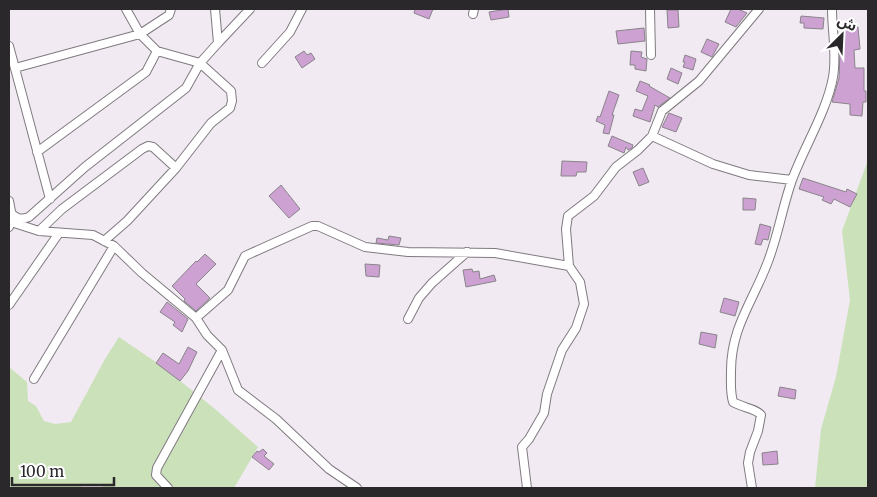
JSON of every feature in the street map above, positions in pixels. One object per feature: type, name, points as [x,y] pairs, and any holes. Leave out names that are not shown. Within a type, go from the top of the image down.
[{"type":"street","points":[[104,241],[127,221],[176,168],[211,124],[230,108],[232,101],[231,91],[200,63],[157,51],[140,34],[126,9]]},
{"type":"street","points":[[14,68],[140,34],[169,15],[171,9]]},
{"type":"street","points":[[215,9],[218,43]]},
{"type":"street","points":[[12,213],[16,217],[23,219],[29,217],[85,166],[186,88],[200,63],[250,9]]},
{"type":"street","points":[[262,63],[290,32],[302,9]]},
{"type":"street","points":[[650,9],[651,55]]},
{"type":"street","points":[[527,488],[522,447],[529,439],[544,413],[547,394],[562,350],[576,328],[584,304],[580,282],[569,266],[566,229],[568,216],[594,196],[616,167],[652,136],[662,111],[699,82],[759,9]]},
{"type":"street","points":[[752,488],[748,463],[761,415],[758,412],[742,408],[733,402],[730,392],[734,337],[766,265],[792,180],[825,103],[833,77],[832,9]]},
{"type":"street","points":[[9,46],[50,199]]},
{"type":"street","points":[[37,152],[146,72],[157,51]]},
{"type":"street","points":[[652,136],[713,164],[749,175],[792,180]]},
{"type":"street","points":[[39,231],[62,209],[148,146],[154,147],[176,168]]},
{"type":"street","points":[[9,201],[12,213],[10,225],[39,231],[92,235],[114,246],[142,273],[196,318],[207,336],[222,350],[238,390],[276,419],[329,469],[357,488]]},
{"type":"street","points":[[196,318],[228,290],[245,256],[312,226],[318,226],[364,247],[408,252],[494,253],[569,266]]},
{"type":"street","points":[[9,305],[59,233]]},
{"type":"street","points":[[34,379],[114,246]]},
{"type":"street","points":[[408,319],[419,298],[432,283],[467,252]]},
{"type":"street","points":[[168,488],[156,475],[157,468],[222,350]]},
{"type":"green space","points":[[868,160],[868,488],[815,488],[821,429],[836,377],[850,300],[842,231]]},
{"type":"green space","points":[[119,337],[163,367],[258,447],[234,488],[103,488],[102,484],[83,484],[80,488],[11,488],[9,483],[9,367],[27,382],[28,401],[36,406],[44,421],[55,424],[71,422]]},
{"type":"building","points":[[415,9],[433,9],[429,19],[414,13]]},
{"type":"building","points":[[508,9],[509,17],[491,20],[489,12]]},
{"type":"building","points":[[731,9],[738,9],[747,13],[736,27],[725,22]]},
{"type":"building","points":[[667,10],[678,10],[679,27],[668,28]]},
{"type":"building","points":[[801,16],[824,18],[823,29],[804,28],[804,23],[800,23]]},
{"type":"building","points":[[858,27],[860,49],[854,50],[855,68],[864,68],[864,91],[866,91],[866,102],[863,102],[862,116],[850,115],[850,104],[832,102],[839,78],[840,51],[844,50],[842,29]]},
{"type":"building","points":[[644,28],[645,41],[618,44],[616,31]]},
{"type":"building","points":[[707,39],[719,44],[712,57],[701,52]]},
{"type":"building","points":[[304,51],[307,55],[311,53],[315,59],[302,68],[295,57]]},
{"type":"building","points":[[631,51],[642,52],[641,57],[647,59],[646,71],[635,69],[635,65],[630,65]]},
{"type":"building","points":[[685,55],[696,59],[693,70],[683,67]]},
{"type":"building","points":[[671,68],[682,73],[678,84],[667,79]]},
{"type":"building","points":[[640,81],[670,98],[658,107],[655,105],[650,122],[633,116],[635,109],[642,111],[648,96],[636,91]]},
{"type":"building","points":[[609,91],[619,95],[612,115],[614,115],[609,134],[603,133],[605,125],[596,121],[598,116],[600,117]]},
{"type":"building","points":[[669,113],[682,118],[676,132],[662,127]]},
{"type":"building","points":[[612,136],[633,145],[632,148],[628,150],[626,147],[624,153],[608,146]]},
{"type":"building","points":[[562,161],[587,162],[586,172],[577,172],[576,176],[561,176]]},
{"type":"building","points":[[643,168],[649,182],[639,186],[633,172]]},
{"type":"building","points":[[803,178],[846,192],[847,189],[857,194],[850,207],[834,199],[831,204],[822,200],[824,197],[799,189]]},
{"type":"building","points":[[281,185],[300,209],[289,218],[269,196]]},
{"type":"building","points":[[743,198],[756,199],[755,210],[743,210]]},
{"type":"building","points":[[760,224],[771,227],[768,240],[763,239],[761,245],[755,244]]},
{"type":"building","points":[[389,236],[401,238],[399,245],[376,243],[377,238],[388,240]]},
{"type":"building","points":[[205,254],[216,264],[196,284],[210,298],[196,311],[184,301],[185,299],[172,286]]},
{"type":"building","points":[[365,264],[380,265],[379,277],[366,276]]},
{"type":"building","points":[[472,269],[473,272],[479,271],[480,279],[494,275],[496,281],[466,287],[463,270]]},
{"type":"building","points":[[724,298],[739,302],[735,316],[720,312]]},
{"type":"building","points":[[167,302],[188,319],[182,332],[173,325],[175,322],[160,312]]},
{"type":"building","points":[[701,332],[717,335],[715,348],[699,344]]},
{"type":"building","points":[[188,347],[197,352],[188,371],[180,381],[156,363],[163,353],[179,364]]},
{"type":"building","points":[[780,387],[796,390],[795,399],[778,396]]},
{"type":"building","points":[[263,449],[267,453],[264,456],[274,464],[269,470],[252,457],[257,451],[259,452]]},
{"type":"building","points":[[777,451],[778,464],[763,465],[762,453]]}]
